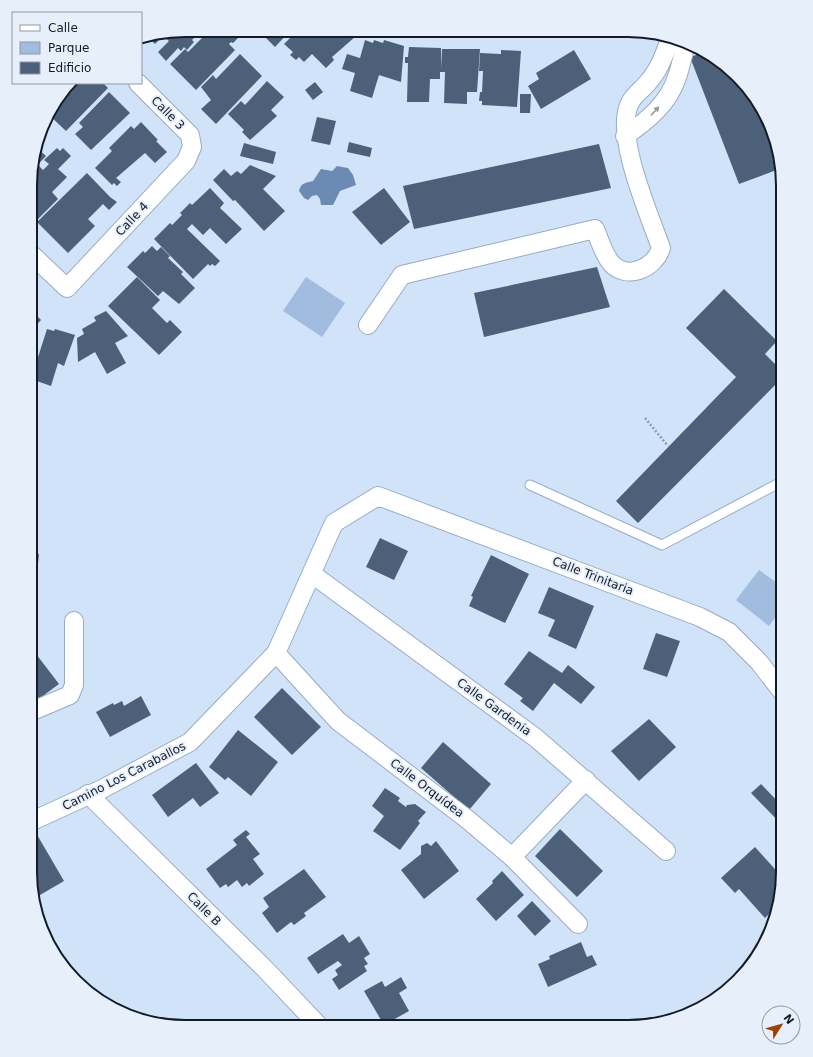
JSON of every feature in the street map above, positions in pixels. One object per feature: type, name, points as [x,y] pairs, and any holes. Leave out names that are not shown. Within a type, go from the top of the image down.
[{"type":"street","points":[[368,325],[402,275],[595,229],[604,253],[612,264],[622,270],[632,271],[645,268],[654,262],[661,248],[630,158],[625,136],[624,123],[631,101],[650,80],[669,43]]},
{"type":"street","points":[[625,136],[644,124],[668,98],[677,77],[685,48]]},
{"type":"street","name":"Calle 3","points":[[139,84],[190,135],[192,147]]},
{"type":"street","name":"Calle 4","points":[[37,260],[67,288],[186,161],[192,147]]},
{"type":"street","name":"Camino Los Caraballos","points":[[37,819],[190,742],[276,653],[334,523],[378,496]]},
{"type":"street","name":"Calle Trinitaria","points":[[378,496],[700,617],[729,632],[759,662],[776,684]]},
{"type":"street","name":"Calle Gardenia","points":[[312,574],[536,738],[666,851]]},
{"type":"street","points":[[37,709],[70,696],[74,685],[74,621]]},
{"type":"street","name":"Calle Orquídea","points":[[276,653],[338,721],[461,814],[512,857],[578,924]]},
{"type":"street","points":[[512,857],[586,780]]},
{"type":"street","name":"Calle B","points":[[88,794],[266,970],[313,1020]]},
{"type":"lane","points":[[530,485],[662,545],[776,485]]},
{"type":"path","points":[[645,418],[668,446]]},
{"type":"green space","points":[[306,277],[345,303],[322,337],[283,311]]},
{"type":"green space","points":[[759,570],[776,582],[776,616],[769,626],[736,600]]},
{"type":"shaded area","points":[[337,166],[348,168],[353,175],[356,185],[340,191],[333,205],[321,205],[320,199],[317,195],[312,196],[308,200],[304,198],[299,191],[302,185],[313,181],[321,169],[332,171]]},
{"type":"building","points":[[195,37],[192,40],[194,42],[187,50],[184,47],[181,51],[178,48],[166,61],[158,52],[169,41],[166,38]]},
{"type":"building","points":[[203,37],[239,37],[233,43],[231,42],[229,44],[235,50],[196,90],[170,64],[185,49],[188,52]]},
{"type":"building","points":[[265,37],[284,37],[275,47]]},
{"type":"building","points":[[291,37],[355,37],[332,57],[334,60],[326,68],[312,54],[304,62],[299,57],[296,60],[290,55],[293,52],[284,44]]},
{"type":"building","points":[[160,39],[155,44],[152,41]]},
{"type":"building","points":[[365,40],[373,43],[374,40],[383,43],[384,40],[404,46],[401,82],[379,75],[372,98],[350,91],[355,73],[342,69],[347,54],[360,58]]},
{"type":"building","points":[[409,47],[441,48],[441,69],[442,49],[480,49],[477,92],[467,92],[467,104],[444,103],[445,72],[440,72],[440,79],[430,79],[429,102],[407,102],[408,63],[405,63],[405,57],[408,57]]},
{"type":"building","points":[[501,50],[521,51],[517,107],[482,105],[482,101],[479,101],[480,92],[482,92],[483,71],[479,71],[480,53],[501,54]]},
{"type":"building","points":[[574,50],[591,79],[541,109],[528,86],[539,79],[536,73]]},
{"type":"building","points":[[240,54],[262,76],[216,124],[201,109],[211,100],[201,87],[213,75],[216,79]]},
{"type":"building","points":[[698,54],[726,74],[739,87],[751,103],[765,128],[771,147],[775,170],[739,184],[690,57]]},
{"type":"building","points":[[267,81],[284,97],[271,110],[277,116],[250,140],[242,132],[244,130],[228,114],[241,101],[245,105]]},
{"type":"building","points":[[315,82],[323,92],[313,100],[305,90]]},
{"type":"building","points":[[77,84],[104,84],[108,88],[66,131],[52,118],[74,87]]},
{"type":"building","points":[[109,92],[130,113],[91,150],[75,134],[83,127],[79,123]]},
{"type":"building","points":[[520,94],[531,94],[530,113],[520,113]]},
{"type":"building","points":[[317,117],[336,121],[330,145],[311,141]]},
{"type":"building","points":[[141,122],[167,152],[155,163],[145,153],[116,178],[121,182],[117,186],[114,183],[112,185],[95,168],[112,151],[109,148],[131,126],[134,129]]},
{"type":"building","points":[[349,142],[372,148],[370,157],[347,152]]},
{"type":"building","points":[[244,143],[276,152],[273,164],[240,156]]},
{"type":"building","points":[[599,144],[611,188],[414,229],[403,186]]},
{"type":"building","points":[[57,148],[60,151],[63,148],[71,156],[58,169],[67,177],[52,192],[58,199],[37,220],[38,167],[39,166],[43,170],[49,164],[44,160]]},
{"type":"building","points":[[41,152],[46,156],[38,164]]},
{"type":"building","points":[[250,165],[276,176],[263,189],[285,211],[264,231],[235,200],[233,201],[213,180],[224,169],[231,176],[237,171],[241,174]]},
{"type":"building","points":[[87,173],[110,197],[117,202],[109,210],[103,204],[88,219],[95,226],[68,253],[37,222]]},
{"type":"building","points":[[210,188],[224,203],[220,208],[242,229],[226,244],[210,228],[203,235],[192,224],[187,229],[220,261],[215,266],[212,264],[210,266],[208,264],[193,279],[154,239],[170,223],[172,225],[182,215],[180,213],[190,203],[192,205]]},
{"type":"building","points":[[384,188],[410,222],[381,245],[352,212]]},
{"type":"building","points":[[152,246],[157,251],[161,247],[170,256],[168,258],[183,272],[181,274],[195,288],[179,304],[163,291],[158,296],[127,267],[143,251],[145,253]]},
{"type":"building","points":[[597,267],[610,307],[484,337],[474,293]]},
{"type":"building","points":[[137,277],[160,300],[152,308],[167,323],[170,320],[182,332],[159,355],[108,306]]},
{"type":"building","points":[[724,289],[776,340],[776,342],[765,354],[776,365],[776,384],[638,523],[616,501],[736,377],[686,328]]},
{"type":"building","points":[[106,311],[128,336],[115,343],[126,363],[107,374],[95,352],[78,362],[77,338],[84,334],[82,329],[96,321],[94,317]]},
{"type":"building","points":[[37,316],[41,320],[37,324]]},
{"type":"building","points":[[47,329],[54,331],[55,329],[75,335],[64,366],[58,363],[51,386],[37,381],[37,360]]},
{"type":"building","points":[[380,538],[408,551],[394,580],[366,567]]},
{"type":"building","points":[[37,554],[39,554],[37,573]]},
{"type":"building","points":[[491,555],[529,574],[505,623],[469,606],[473,597],[471,596]]},
{"type":"building","points":[[549,587],[594,606],[576,649],[548,636],[555,620],[538,613]]},
{"type":"building","points":[[656,633],[680,641],[667,677],[643,669]]},
{"type":"building","points":[[529,651],[562,673],[568,665],[595,687],[581,704],[554,683],[533,711],[520,701],[523,698],[504,684]]},
{"type":"building","points":[[37,655],[59,684],[37,700]]},
{"type":"building","points":[[282,688],[321,727],[292,755],[254,717]]},
{"type":"building","points":[[141,696],[151,715],[110,737],[96,712],[113,703],[114,705],[122,701],[124,706]]},
{"type":"building","points":[[649,719],[676,747],[639,781],[611,751]]},
{"type":"building","points":[[238,730],[278,762],[251,796],[228,777],[225,780],[209,767]]},
{"type":"building","points":[[443,742],[491,784],[469,810],[421,768]]},
{"type":"building","points":[[196,763],[219,793],[200,807],[193,798],[168,817],[152,795]]},
{"type":"building","points":[[761,784],[776,800],[776,819],[751,793]]},
{"type":"building","points":[[385,788],[400,798],[398,801],[406,807],[407,805],[415,804],[426,812],[418,821],[420,823],[400,850],[373,831],[384,816],[372,806]]},
{"type":"building","points":[[560,829],[603,871],[577,897],[535,856]]},
{"type":"building","points":[[246,830],[250,834],[246,837],[260,854],[253,859],[264,874],[249,886],[247,883],[242,887],[237,880],[228,887],[226,884],[220,888],[206,869],[237,845],[233,840]]},
{"type":"building","points":[[37,835],[64,881],[40,895],[37,882]]},
{"type":"building","points":[[436,841],[459,871],[424,899],[401,870],[421,854],[421,846],[427,843],[431,846]]},
{"type":"building","points":[[755,847],[776,870],[775,891],[770,913],[765,918],[739,889],[735,893],[721,878]]},
{"type":"building","points":[[304,869],[326,897],[304,913],[306,916],[294,925],[291,922],[277,933],[262,913],[269,907],[263,898]]},
{"type":"building","points":[[502,871],[524,895],[496,921],[476,899],[493,883],[492,881]]},
{"type":"building","points":[[532,901],[551,921],[535,936],[517,916]]},
{"type":"building","points":[[343,934],[349,943],[359,936],[370,954],[364,958],[368,964],[364,966],[367,971],[339,990],[332,979],[338,975],[335,970],[342,965],[338,961],[318,974],[307,958]]},
{"type":"building","points":[[581,942],[587,957],[592,955],[597,965],[548,987],[538,964],[550,959],[549,956]]},
{"type":"building","points":[[401,977],[407,988],[399,993],[409,1011],[393,1020],[381,1020],[364,991],[382,981],[385,987]]}]
